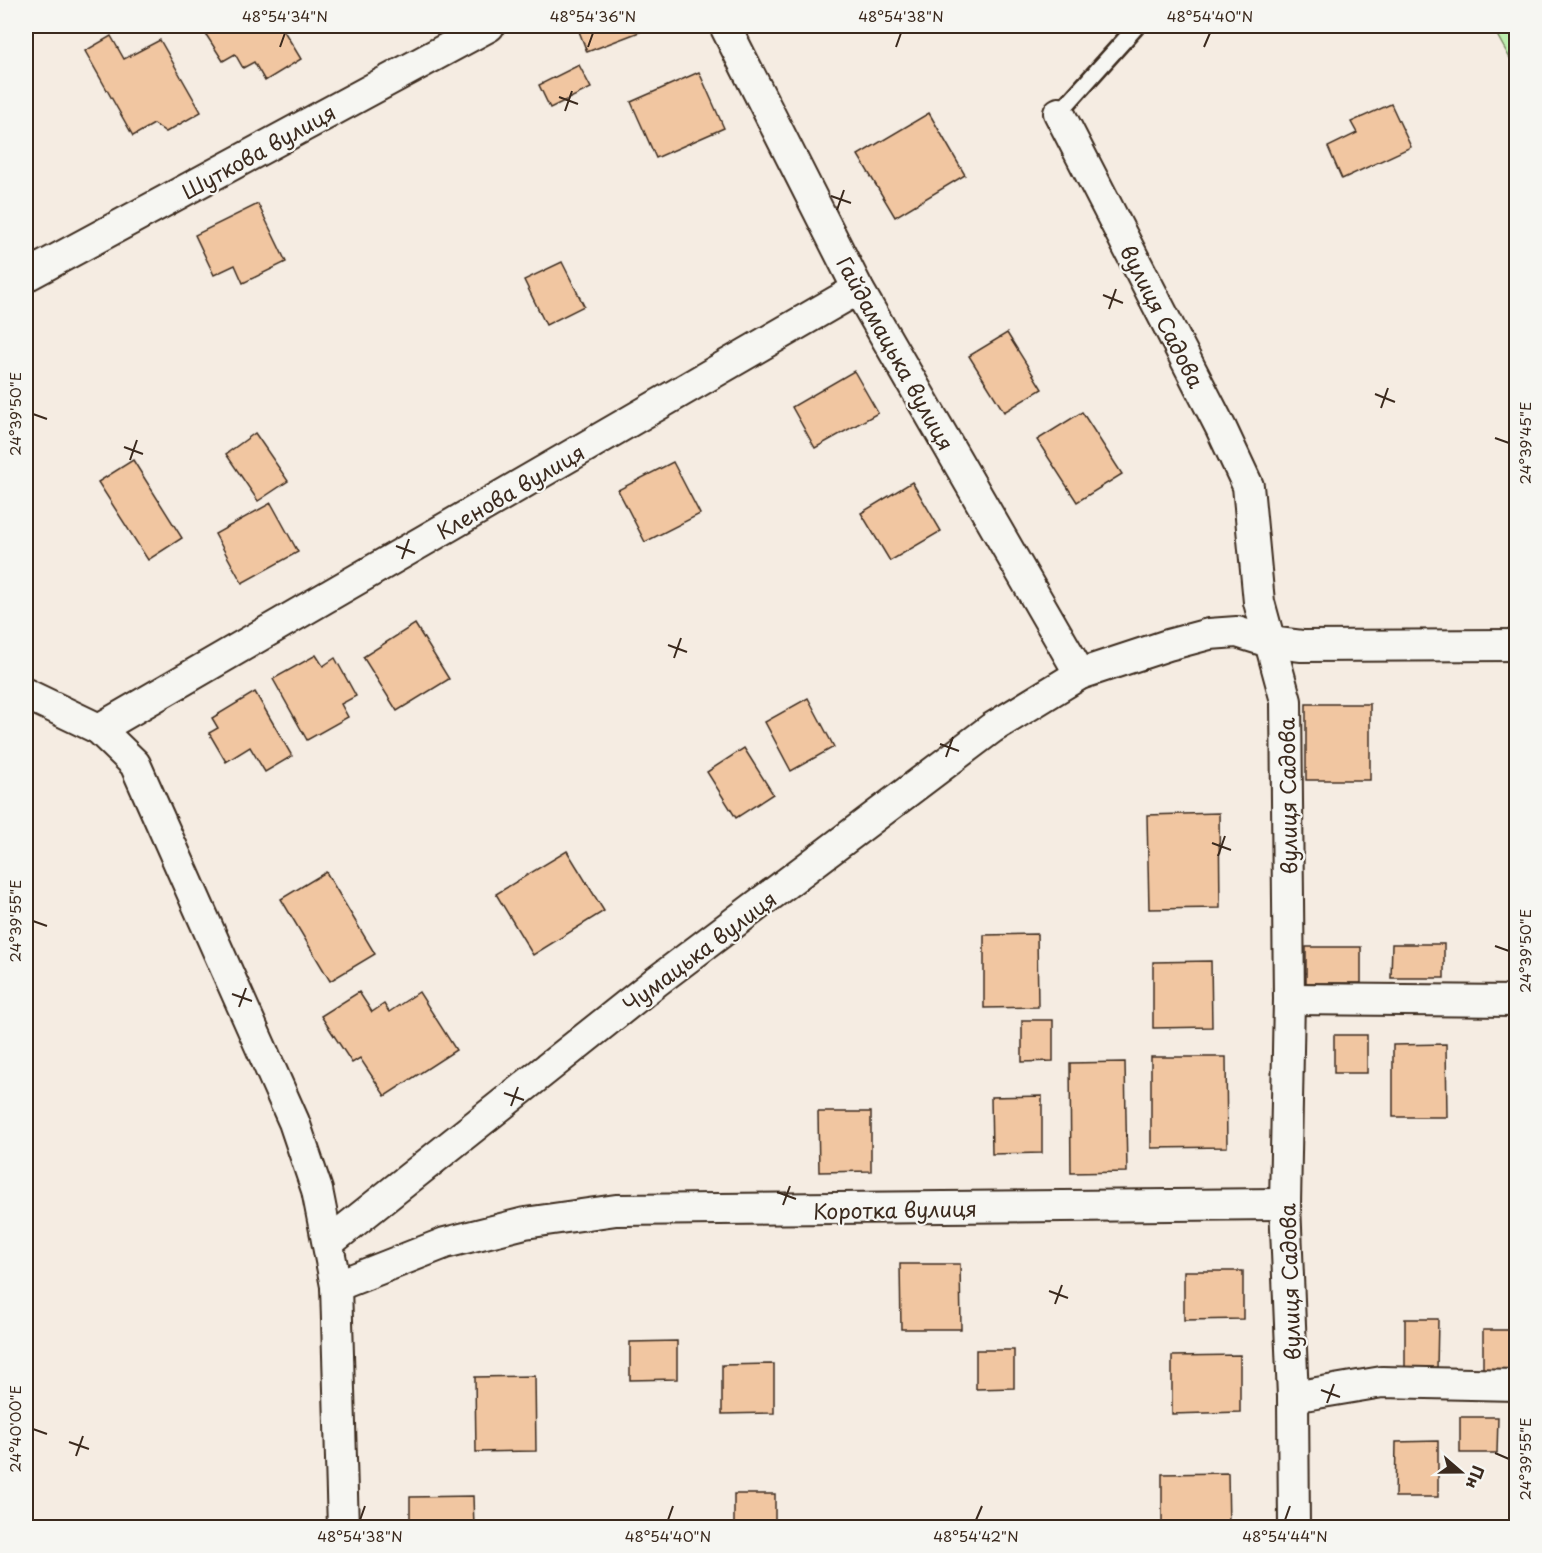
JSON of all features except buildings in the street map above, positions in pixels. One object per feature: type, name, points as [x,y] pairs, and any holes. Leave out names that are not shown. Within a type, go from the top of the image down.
[{"type":"street","name":"Шуткова вулиця","points":[[26,276],[489,26]]},
{"type":"street","name":"Гайдамацька вулиця","points":[[725,26],[858,290],[1080,674]]},
{"type":"street","name":"вулиця Садова","points":[[1059,113],[1221,428],[1248,486],[1259,602],[1286,701],[1289,999],[1285,1204],[1293,1397],[1294,1527]]},
{"type":"street","name":"Кленова вулиця","points":[[99,729],[858,290]]},
{"type":"street","name":"Чумацька вулиця","points":[[328,1243],[686,960],[992,728],[1080,674],[1209,634],[1237,632],[1269,642],[1302,646],[1516,645]]},
{"type":"street","points":[[26,694],[99,729],[135,764],[294,1122],[317,1190],[336,1286],[343,1527]]},
{"type":"street","points":[[1289,999],[1516,1001]]},
{"type":"street","name":"Коротка вулиця","points":[[336,1286],[445,1243],[525,1223],[616,1210],[1285,1204]]},
{"type":"street","points":[[1293,1397],[1382,1382],[1516,1385]]},
{"type":"lane","points":[[1059,113],[1137,26]]},
{"type":"green space","points":[[1492,26],[1516,26],[1516,69]]}]
